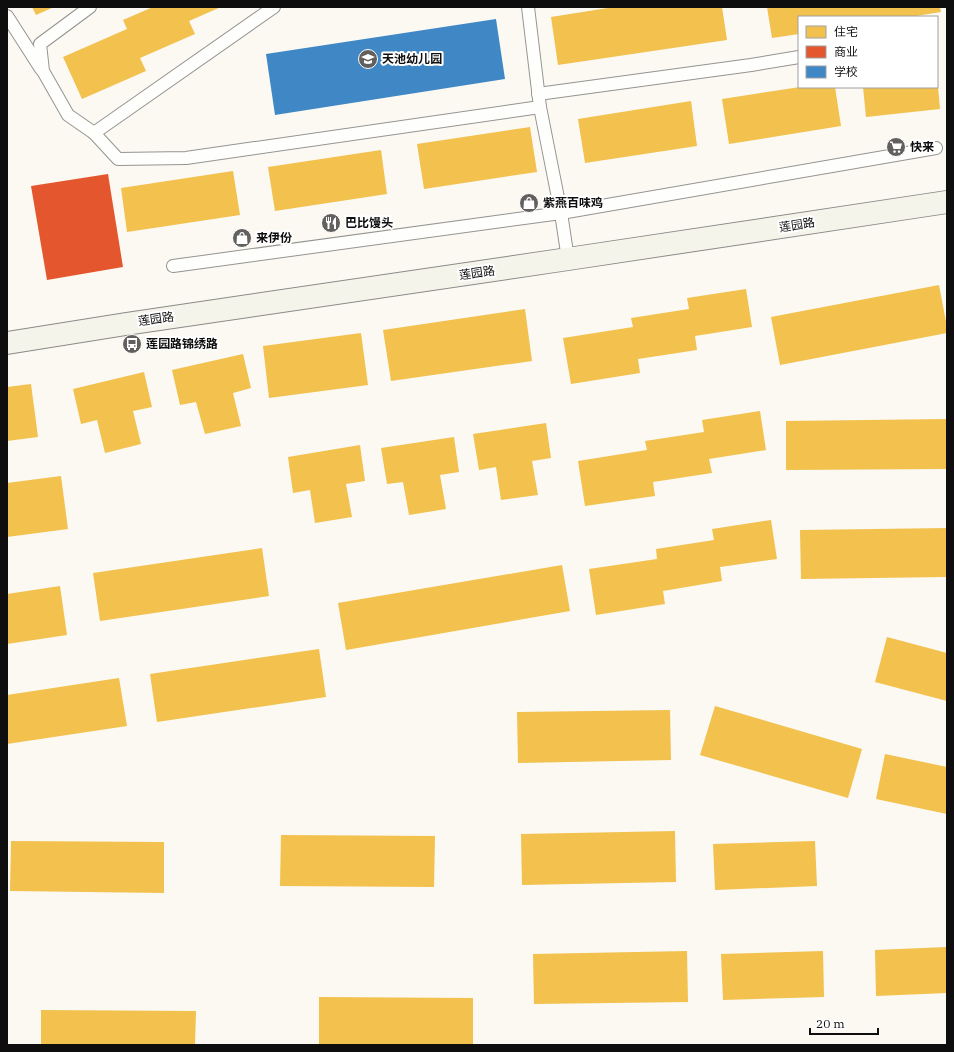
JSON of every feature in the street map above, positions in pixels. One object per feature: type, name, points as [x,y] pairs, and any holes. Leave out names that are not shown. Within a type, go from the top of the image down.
[{"type":"street","name":"莲园路","points":[[7,343],[947,202]]},
{"type":"lane","points":[[43,71],[40,44],[90,7]]},
{"type":"lane","points":[[94,133],[274,7]]},
{"type":"lane","points":[[528,7],[540,107],[561,213],[568,259]]},
{"type":"lane","points":[[7,16],[43,71],[68,115],[94,133],[118,159],[186,158],[540,107]]},
{"type":"lane","points":[[538,94],[798,57]]},
{"type":"lane","points":[[173,266],[561,213],[936,148]]},
{"type":"building: 住宅","points":[[32,7],[54,7],[36,15]]},
{"type":"building: 住宅","points":[[153,7],[221,7],[189,21],[195,34],[140,58],[146,71],[82,99],[63,57],[127,29],[123,20]]},
{"type":"building: 住宅","points":[[614,7],[722,7],[727,40],[558,65],[551,17]]},
{"type":"building: 住宅","points":[[767,7],[940,7],[941,12],[916,16],[798,16],[798,34],[772,38]]},
{"type":"building: 住宅","points":[[798,87],[835,88],[841,126],[729,144],[722,99]]},
{"type":"building: 住宅","points":[[938,87],[940,109],[866,117],[863,88]]},
{"type":"building: 住宅","points":[[691,101],[697,146],[585,163],[578,119]]},
{"type":"building: 住宅","points":[[530,127],[537,172],[424,189],[417,144]]},
{"type":"building: 住宅","points":[[381,150],[387,194],[275,211],[268,167]]},
{"type":"building: 住宅","points":[[233,171],[240,215],[127,232],[121,188]]},
{"type":"building: 住宅","points":[[939,285],[947,333],[780,365],[771,317]]},
{"type":"building: 住宅","points":[[746,289],[752,327],[695,336],[697,350],[638,359],[640,373],[571,384],[563,338],[633,327],[631,318],[689,309],[687,298]]},
{"type":"building: 住宅","points":[[525,309],[532,361],[391,381],[383,330]]},
{"type":"building: 住宅","points":[[361,333],[368,385],[269,398],[263,346]]},
{"type":"building: 住宅","points":[[243,354],[251,388],[233,393],[241,426],[205,434],[196,402],[180,405],[172,370]]},
{"type":"building: 住宅","points":[[144,372],[152,407],[133,411],[141,444],[105,453],[97,420],[81,424],[73,389]]},
{"type":"building: 住宅","points":[[31,384],[38,437],[7,441],[7,387]]},
{"type":"building: 住宅","points":[[760,411],[766,450],[709,459],[712,473],[653,482],[655,496],[585,506],[578,461],[647,450],[645,441],[704,432],[702,420]]},
{"type":"building: 住宅","points":[[947,419],[947,469],[786,470],[786,421]]},
{"type":"building: 住宅","points":[[546,423],[551,458],[532,461],[538,495],[501,500],[496,467],[479,470],[473,434]]},
{"type":"building: 住宅","points":[[454,437],[459,472],[440,475],[446,509],[409,515],[403,482],[387,484],[381,448]]},
{"type":"building: 住宅","points":[[360,445],[365,481],[346,484],[352,517],[315,523],[310,490],[293,493],[288,457]]},
{"type":"building: 住宅","points":[[61,476],[68,529],[7,537],[7,483]]},
{"type":"building: 住宅","points":[[771,520],[777,559],[720,567],[722,581],[663,591],[665,604],[596,615],[589,569],[657,559],[656,549],[714,540],[712,529]]},
{"type":"building: 住宅","points":[[947,528],[947,577],[801,579],[800,530]]},
{"type":"building: 住宅","points":[[262,548],[269,596],[100,621],[93,573]]},
{"type":"building: 住宅","points":[[562,565],[570,611],[346,650],[338,603]]},
{"type":"building: 住宅","points":[[60,586],[67,635],[7,644],[7,594]]},
{"type":"building: 住宅","points":[[887,637],[947,653],[947,701],[875,682]]},
{"type":"building: 住宅","points":[[319,649],[326,697],[157,722],[150,674]]},
{"type":"building: 住宅","points":[[119,678],[127,726],[7,744],[7,695]]},
{"type":"building: 住宅","points":[[715,706],[862,749],[848,798],[700,755]]},
{"type":"building: 住宅","points":[[670,710],[671,760],[518,763],[517,712]]},
{"type":"building: 住宅","points":[[885,754],[947,767],[947,814],[876,799]]},
{"type":"building: 住宅","points":[[675,831],[676,882],[522,885],[521,834]]},
{"type":"building: 住宅","points":[[281,835],[435,836],[434,887],[280,886]]},
{"type":"building: 住宅","points":[[11,841],[164,842],[164,893],[10,891]]},
{"type":"building: 住宅","points":[[815,841],[817,886],[715,890],[713,844]]},
{"type":"building: 住宅","points":[[947,947],[947,993],[876,996],[875,950]]},
{"type":"building: 住宅","points":[[687,951],[688,1002],[534,1004],[533,954]]},
{"type":"building: 住宅","points":[[823,951],[824,997],[723,1000],[721,954]]},
{"type":"building: 住宅","points":[[319,997],[473,998],[473,1045],[319,1045]]},
{"type":"building: 住宅","points":[[41,1010],[196,1011],[195,1045],[41,1045]]},
{"type":"building: 商业","points":[[108,174],[123,267],[47,280],[31,186]]},
{"type":"building: 学校","points":[[496,19],[505,79],[275,115],[266,54]]},
{"type":"place","name":"天池幼儿园","points":[[368,59]]},
{"type":"place","name":"快来","points":[[896,147]]},
{"type":"place","name":"紫燕百味鸡","points":[[529,203]]},
{"type":"place","name":"巴比馒头","points":[[331,223]]},
{"type":"place","name":"来伊份","points":[[242,238]]},
{"type":"place","name":"莲园路锦绣路","points":[[132,344]]}]
